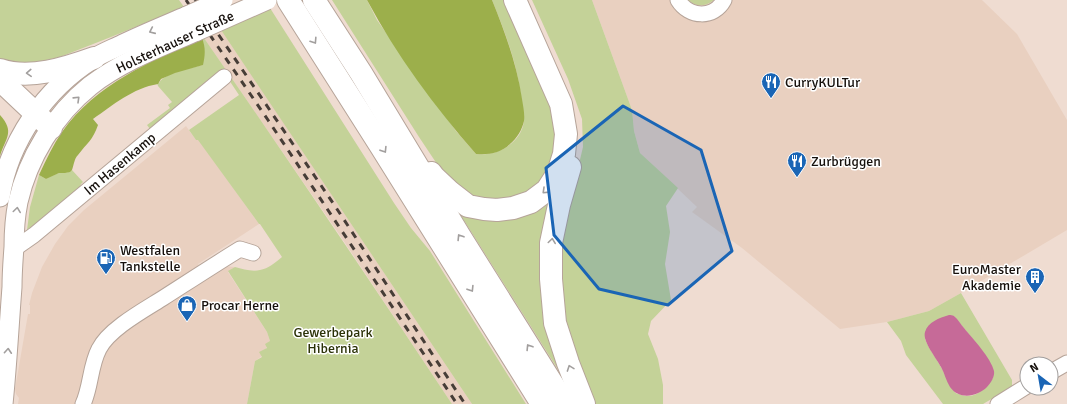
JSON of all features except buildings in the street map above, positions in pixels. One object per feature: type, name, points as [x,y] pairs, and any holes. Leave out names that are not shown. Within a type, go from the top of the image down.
[{"type":"highway","points":[[288,0],[542,404]]},
{"type":"highway","points":[[314,0],[361,73],[459,235],[565,404]]},
{"type":"highway","points":[[361,73],[379,90],[434,177],[468,206],[497,210],[513,208],[531,202],[547,190],[558,173],[564,154],[566,134],[561,104],[515,0]]},
{"type":"highway","points":[[524,0],[562,85],[572,113],[575,146],[559,205],[551,243],[551,279],[555,323],[568,363],[584,404]]},
{"type":"highway","points":[[0,70],[13,73],[32,74],[69,66],[94,58]]},
{"type":"highway","points":[[0,80],[40,126]]},
{"type":"highway","points":[[0,100],[14,113],[40,126]]},
{"type":"main road","name":"Holsterhauser Straße","points":[[0,197],[11,159],[18,143],[40,126],[63,113],[90,87],[105,76],[192,23],[223,0]]},
{"type":"main road","name":"Holsterhauser Straße","points":[[3,404],[7,364],[14,226],[18,203],[28,171],[37,151],[40,126],[60,86],[76,71],[94,58],[148,33],[192,23],[267,0]]},
{"type":"street","points":[[678,0],[689,11],[702,14],[716,10],[720,7],[724,0]]},
{"type":"street","name":"Im Hasenkamp","points":[[14,248],[34,235],[224,77]]},
{"type":"street","points":[[83,404],[86,398],[98,350],[111,334],[146,309],[240,249],[253,252]]},
{"type":"street","points":[[998,404],[1019,391]]},
{"type":"highlighted area","points":[[623,106],[701,150],[732,251],[668,305],[599,289],[554,235],[546,168]]},
{"type":"shaded area","points":[[592,0],[982,0],[1017,34],[1067,120],[1067,230],[929,311],[887,322],[840,329],[742,248],[692,212],[697,207],[640,153],[634,131],[632,110]]},
{"type":"shaded area","points":[[221,30],[472,404],[452,404],[341,237],[204,38]]},
{"type":"shaded area","points":[[186,126],[196,140],[198,139],[259,224],[198,264],[207,276],[224,266],[235,267],[228,272],[267,332],[270,341],[262,356],[255,361],[247,404],[18,404],[19,398],[15,389],[28,314],[30,314],[29,305],[42,267],[55,244],[68,226],[84,210]]},
{"type":"shaded area","points":[[949,315],[953,315],[955,317],[977,343],[986,355],[994,371],[993,377],[988,385],[983,390],[973,395],[968,396],[958,394],[950,387],[926,340],[925,332],[931,323]]},
{"type":"green space","points":[[0,0],[179,0],[184,7],[60,57],[37,62],[0,64]]},
{"type":"green space","points":[[332,0],[367,0],[377,20],[456,131],[476,154],[484,154],[500,151],[507,147],[518,136],[524,121],[515,65],[492,0],[507,0],[548,93],[558,127],[551,173],[515,201],[471,198],[439,167]]},
{"type":"green space","points":[[367,0],[492,0],[514,61],[524,110],[523,124],[519,134],[513,142],[503,150],[490,154],[476,154],[445,118],[417,80],[391,41]]},
{"type":"green space","points":[[532,0],[592,0],[632,110],[634,131],[640,153],[678,188],[666,206],[670,232],[665,264],[671,300],[651,321],[648,334],[658,359],[663,385],[663,404],[593,404],[560,310],[561,240],[583,147],[582,119],[568,79]]},
{"type":"green space","points":[[688,0],[714,0],[704,5],[697,5]]},
{"type":"green space","points":[[270,8],[394,203],[411,228],[430,251],[526,404],[472,404],[221,30]]},
{"type":"green space","name":"Gewerbepark Hibernia","points":[[202,38],[204,38],[267,129],[452,404],[247,404],[255,361],[262,357],[259,352],[267,348],[265,344],[270,341],[267,332],[228,271],[235,267],[257,271],[272,265],[282,257],[260,224],[189,130],[239,95],[225,74],[150,129],[147,125],[170,108],[168,105],[172,102],[157,83],[159,83],[166,76],[185,69],[203,65]]},
{"type":"green space","points":[[202,38],[205,52],[203,65],[175,73],[161,79],[158,84],[140,89],[116,103],[93,119],[98,125],[96,130],[92,138],[75,160],[70,172],[59,173],[46,179],[39,175],[62,132],[91,100],[108,87],[144,65]]},
{"type":"green space","points":[[0,115],[7,126],[8,135],[0,156]]},
{"type":"green space","points":[[72,170],[83,182],[80,187],[35,226],[27,230],[30,207],[39,175],[46,179],[57,173]]},
{"type":"green space","points":[[547,198],[556,205],[569,387],[453,203]]},
{"type":"green space","points":[[961,293],[1012,380],[1012,387],[983,404],[943,404],[906,355],[901,341],[887,322],[929,311]],"holes":[[[954,316],[975,342],[993,378],[979,393],[964,396],[956,393],[952,389],[925,339]]]},
{"type":"railway","points":[[186,0],[268,120],[457,404]]},
{"type":"railway","points":[[195,0],[335,206],[465,404]]},
{"type":"place","name":"CurryKULTur","points":[[771,99]]},
{"type":"place","name":"Zurbrüggen","points":[[797,178]]},
{"type":"place","name":"Westfalen Tankstelle","points":[[106,275]]},
{"type":"place","name":"EuroMaster Akademie","points":[[1035,294]]},
{"type":"place","name":"Procar Herne","points":[[187,322]]}]
